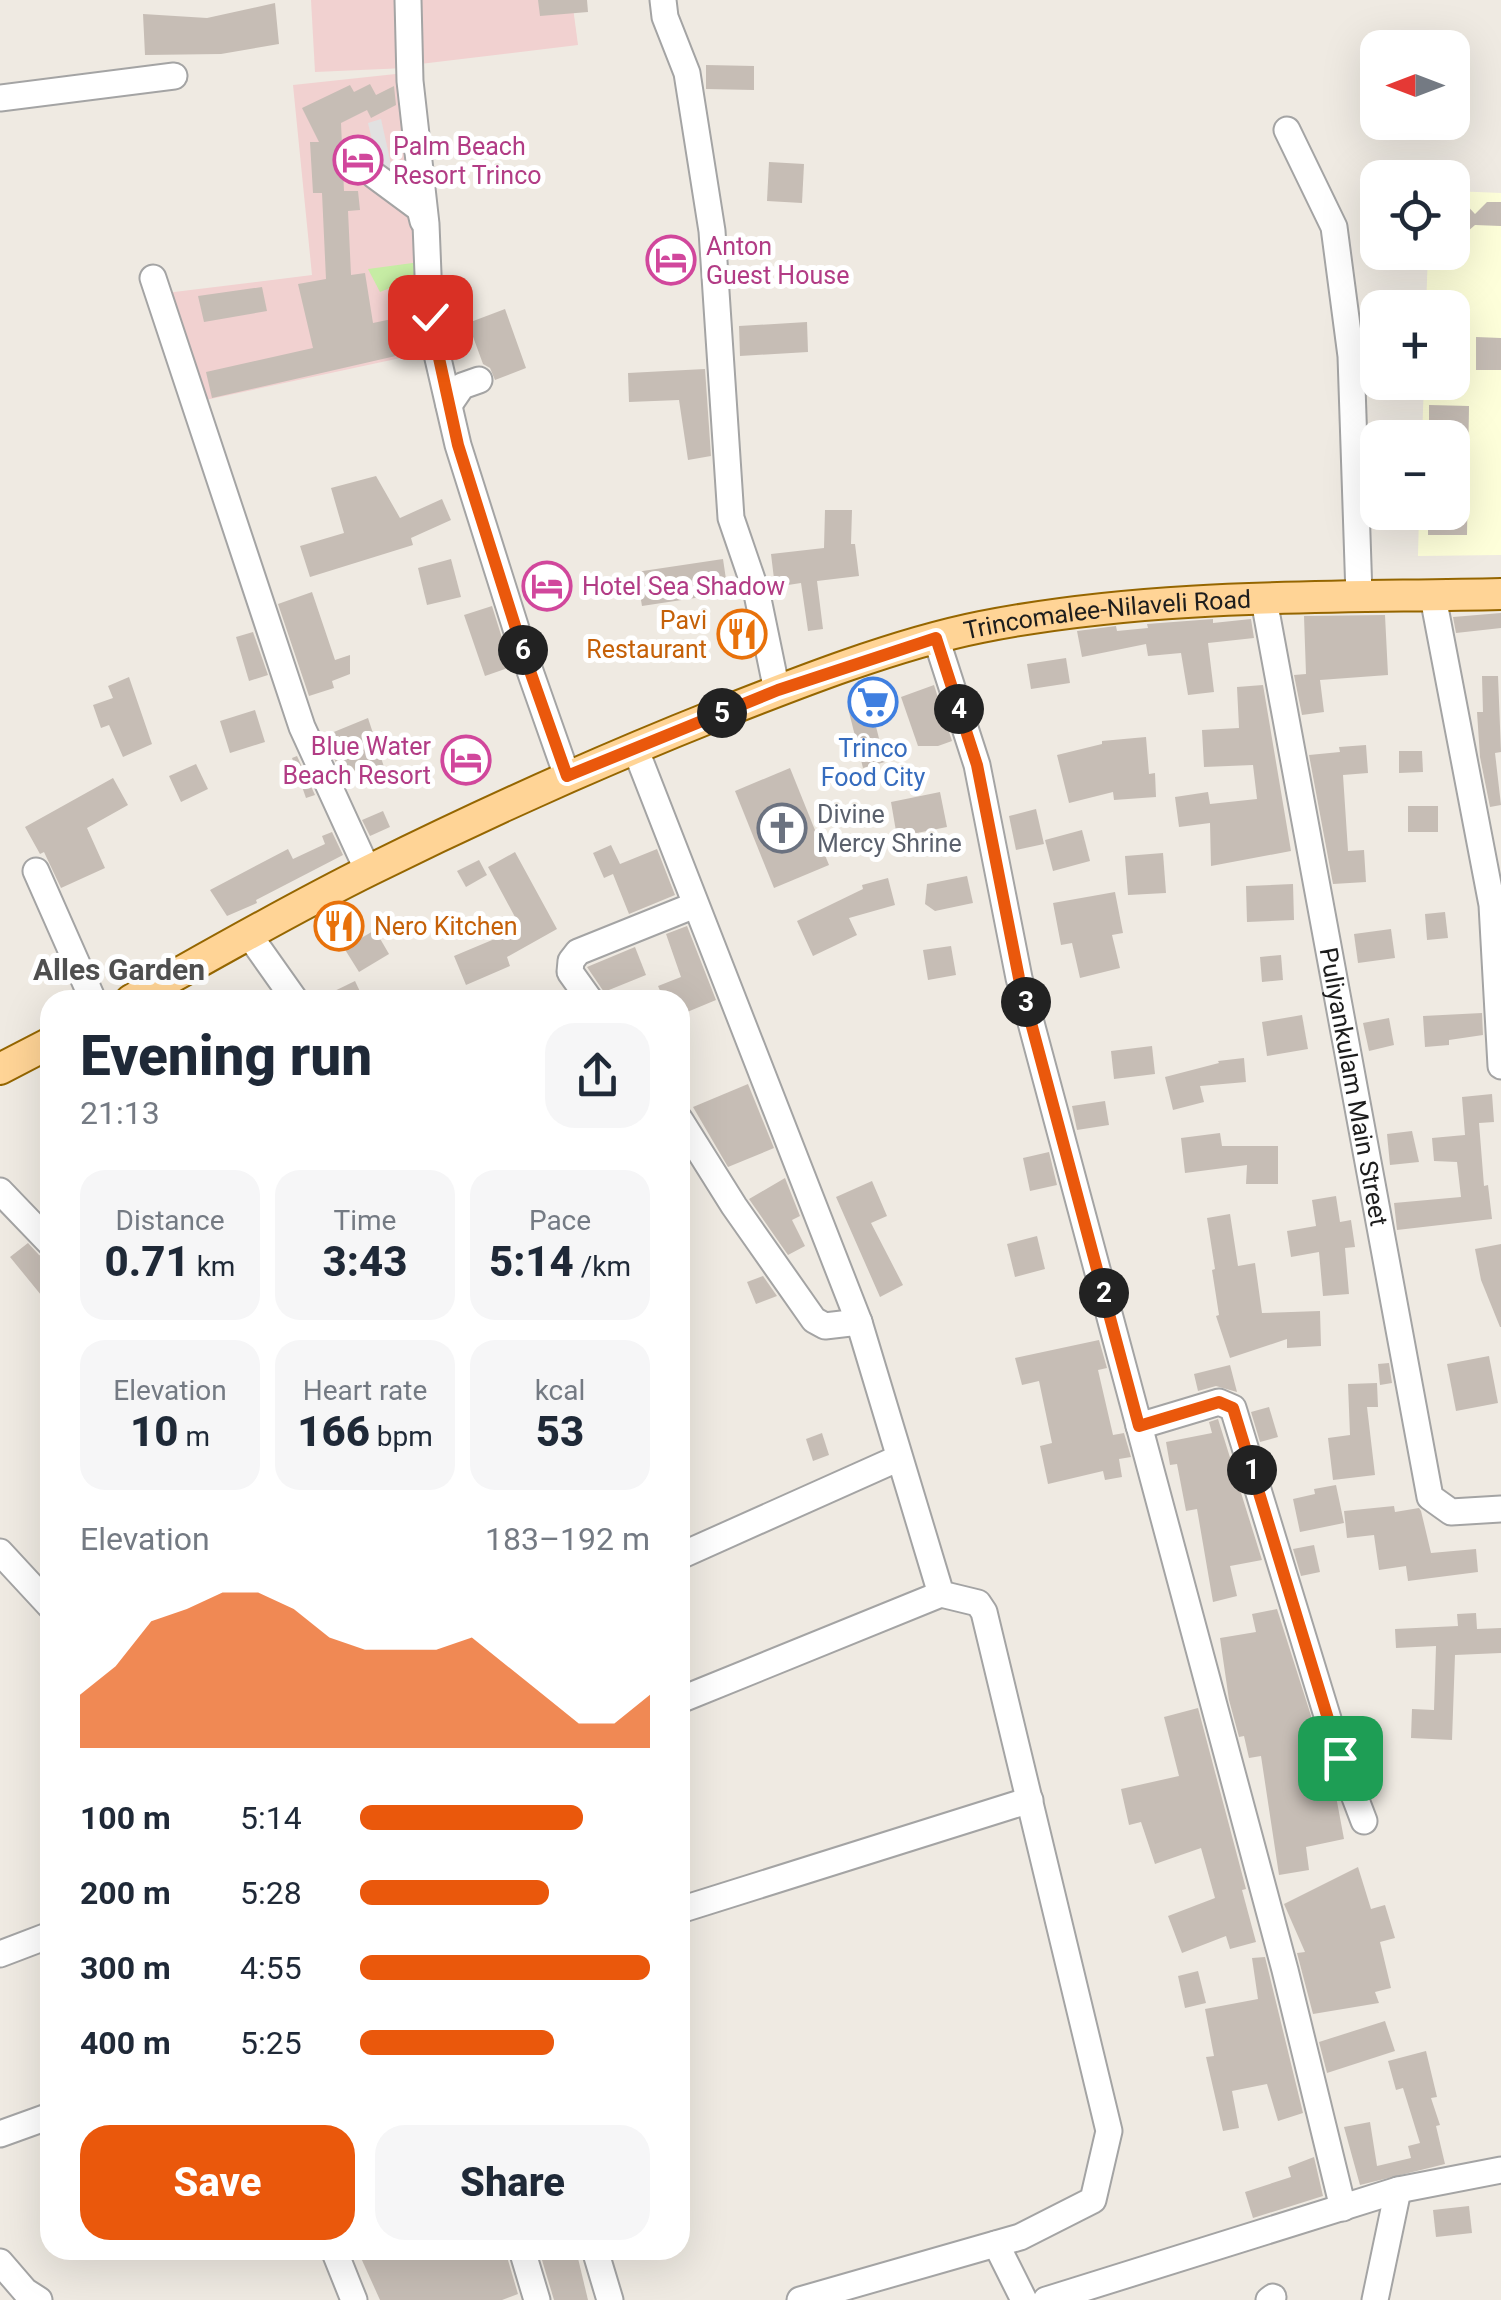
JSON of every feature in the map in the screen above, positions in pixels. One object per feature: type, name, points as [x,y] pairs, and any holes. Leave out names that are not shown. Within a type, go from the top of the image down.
[{"type":"main road","name":"Trincomalee-Nilaveli Road","points":[[149,990],[368,870],[567,776],[778,690],[936,638],[981,627],[1102,609],[1186,601],[1501,594]]},
{"type":"main road","points":[[0,1069],[40,1048]]},
{"type":"street","points":[[408,0],[410,81],[427,236],[430,324],[449,405],[512,616],[567,776]]},
{"type":"street","points":[[663,0],[664,17],[687,73],[712,231],[731,518],[758,594],[778,690]]},
{"type":"street","points":[[0,98],[174,76]]},
{"type":"street","points":[[1287,130],[1334,227],[1351,356],[1359,596]]},
{"type":"street","points":[[374,175],[420,209],[427,236]]},
{"type":"street","points":[[152,278],[302,727],[368,870]]},
{"type":"street","points":[[449,405],[462,386],[479,380]]},
{"type":"street","points":[[1433,598],[1492,905],[1501,1066]]},
{"type":"street","name":"Puliyankulam Main Street","points":[[1264,600],[1430,1497],[1451,1512],[1501,1509]]},
{"type":"street","points":[[936,638],[977,765],[1019,978],[1285,1970],[1343,2208]]},
{"type":"street","points":[[635,748],[859,1322],[941,1594]]},
{"type":"street","points":[[36,871],[88,990]]},
{"type":"street","points":[[583,990],[570,972],[571,961],[578,952],[695,905]]},
{"type":"street","points":[[248,935],[287,990]]},
{"type":"street","points":[[690,1136],[814,1320],[826,1326],[859,1322]]},
{"type":"street","points":[[0,1191],[40,1233]]},
{"type":"street","points":[[1139,1426],[1219,1402],[1233,1408],[1340,1758],[1364,1821]]},
{"type":"street","points":[[690,1552],[899,1458]]},
{"type":"street","points":[[0,1552],[40,1595]]},
{"type":"street","points":[[690,1696],[941,1594],[978,1602],[984,1612],[1108,2131],[1093,2200],[1020,2237],[800,2300]]},
{"type":"street","points":[[690,1907],[1030,1800]]},
{"type":"street","points":[[0,1954],[40,1939]]},
{"type":"street","points":[[0,2134],[40,2120]]},
{"type":"street","points":[[1046,2300],[1398,2190],[1501,2170]]},
{"type":"street","points":[[1375,2300],[1398,2190]]},
{"type":"street","points":[[996,2244],[1024,2300]]},
{"type":"street","points":[[338,2260],[354,2300]]},
{"type":"street","points":[[525,2260],[537,2300]]},
{"type":"street","points":[[598,2260],[610,2300]]},
{"type":"street","points":[[0,2262],[38,2300]]},
{"type":"shaded area","points":[[311,0],[403,0],[406,68],[315,72]]},
{"type":"shaded area","points":[[418,0],[572,0],[578,45],[420,64]]},
{"type":"shaded area","points":[[405,73],[433,351],[201,401],[166,293],[312,275],[293,85]]},
{"type":"shaded area","points":[[381,119],[396,187],[381,178],[368,123]]},
{"type":"shaded area","points":[[1470,192],[1501,193],[1501,555],[1418,556],[1419,530],[1470,530],[1470,420],[1423,420],[1423,400],[1470,400],[1470,290],[1427,290],[1427,270],[1470,270]]},
{"type":"green space","points":[[420,262],[422,275],[380,292],[368,269]]},
{"type":"building","points":[[538,0],[587,0],[588,12],[540,16]]},
{"type":"building","points":[[275,3],[279,44],[221,54],[145,55],[143,14],[207,18]]},
{"type":"building","points":[[706,65],[754,66],[754,90],[706,89]]},
{"type":"building","points":[[370,84],[376,95],[394,86],[396,105],[371,118],[367,110],[341,123],[344,191],[358,191],[360,210],[348,211],[351,275],[365,273],[373,323],[392,319],[400,355],[212,398],[206,372],[313,348],[298,284],[326,279],[322,193],[313,193],[310,142],[319,142],[302,108],[350,85],[354,92]]},
{"type":"building","points":[[769,162],[804,164],[802,203],[767,201]]},
{"type":"building","points":[[1487,202],[1501,202],[1501,226],[1475,225],[1470,229],[1470,209],[1475,214]]},
{"type":"building","points":[[262,287],[267,311],[204,322],[198,296]]},
{"type":"building","points":[[505,309],[526,368],[495,380],[490,368],[483,364],[468,323]]},
{"type":"building","points":[[807,322],[808,352],[740,356],[739,326]]},
{"type":"building","points":[[1476,337],[1501,338],[1501,370],[1476,370]]},
{"type":"building","points":[[705,369],[711,456],[688,460],[679,400],[629,402],[628,373]]},
{"type":"building","points":[[1429,405],[1469,406],[1469,420],[1429,420]]},
{"type":"building","points":[[376,476],[400,518],[442,499],[451,520],[411,538],[413,545],[310,577],[300,546],[344,533],[331,488]]},
{"type":"building","points":[[825,510],[852,510],[851,544],[855,544],[859,576],[817,581],[823,629],[808,631],[801,583],[775,587],[771,554],[824,548]]},
{"type":"building","points":[[1428,530],[1467,530],[1467,535],[1428,535]]},
{"type":"building","points":[[451,559],[461,597],[427,605],[418,568]]},
{"type":"building","points":[[723,559],[728,593],[642,606],[636,572]]},
{"type":"building","points":[[312,592],[335,660],[350,655],[350,674],[332,681],[334,688],[309,696],[278,604]]},
{"type":"building","points":[[492,606],[511,667],[485,676],[464,615]]},
{"type":"building","points":[[1501,613],[1501,628],[1456,633],[1453,617]]},
{"type":"building","points":[[1385,615],[1388,675],[1320,680],[1324,712],[1302,715],[1294,675],[1306,674],[1304,616]]},
{"type":"building","points":[[1213,619],[1213,623],[1251,619],[1254,638],[1208,643],[1214,692],[1188,695],[1181,653],[1148,656],[1146,644],[1082,657],[1077,631],[1116,626],[1117,631],[1148,628],[1147,624]]},
{"type":"building","points":[[253,632],[268,675],[249,681],[236,637]]},
{"type":"building","points":[[1066,658],[1070,683],[1031,689],[1027,664]]},
{"type":"building","points":[[1482,676],[1498,676],[1501,752],[1495,753],[1501,805],[1490,807],[1480,757],[1477,712],[1483,712]]},
{"type":"building","points":[[129,677],[152,744],[123,757],[109,725],[101,728],[93,705],[113,698],[108,686]]},
{"type":"building","points":[[934,685],[952,741],[918,746],[901,697]]},
{"type":"building","points":[[1263,685],[1291,851],[1211,866],[1210,823],[1179,827],[1175,797],[1208,792],[1210,804],[1257,799],[1253,765],[1204,767],[1202,730],[1239,728],[1237,687]]},
{"type":"building","points":[[870,703],[885,762],[863,768],[848,708]]},
{"type":"building","points":[[255,710],[265,742],[230,753],[220,721]]},
{"type":"building","points":[[368,718],[386,773],[361,783],[356,770],[342,776],[324,736]]},
{"type":"building","points":[[1146,737],[1149,774],[1155,773],[1156,797],[1114,800],[1113,792],[1069,803],[1057,755],[1102,741]]},
{"type":"building","points":[[1366,745],[1368,773],[1343,775],[1348,851],[1364,850],[1366,882],[1333,884],[1309,755]]},
{"type":"building","points":[[1399,751],[1422,751],[1423,772],[1399,773]]},
{"type":"building","points":[[297,756],[315,795],[306,798],[292,758]]},
{"type":"building","points":[[196,764],[208,789],[181,802],[169,776]]},
{"type":"building","name":"Divine Mercy Shrine","points":[[790,768],[829,865],[774,888],[735,791]]},
{"type":"building","points":[[113,778],[128,805],[87,828],[105,868],[61,888],[44,852],[40,854],[25,827]]},
{"type":"building","points":[[940,792],[947,827],[897,837],[891,802]]},
{"type":"building","points":[[1408,806],[1438,806],[1438,832],[1408,832]]},
{"type":"building","points":[[1036,809],[1044,844],[1016,850],[1009,816]]},
{"type":"building","points":[[383,811],[390,827],[370,836],[362,820]]},
{"type":"building","points":[[1082,830],[1090,861],[1053,871],[1045,840]]},
{"type":"building","points":[[332,832],[343,855],[256,900],[257,903],[227,916],[210,890],[288,849],[293,859],[325,844],[322,836]]},
{"type":"building","points":[[611,845],[620,864],[657,849],[675,895],[629,914],[613,874],[604,878],[593,853]]},
{"type":"building","points":[[515,852],[557,929],[507,957],[510,966],[466,985],[454,956],[521,928],[488,867]]},
{"type":"building","points":[[1163,853],[1166,893],[1128,895],[1125,856]]},
{"type":"building","points":[[479,860],[487,875],[466,887],[457,871]]},
{"type":"building","points":[[967,876],[973,903],[935,911],[925,904],[927,884]]},
{"type":"building","points":[[888,878],[895,905],[849,918],[857,935],[813,956],[797,921],[863,889],[862,885]]},
{"type":"building","points":[[1293,884],[1294,920],[1247,922],[1246,886]]},
{"type":"building","points":[[1115,892],[1123,933],[1112,935],[1120,968],[1080,978],[1072,943],[1061,945],[1053,903]]},
{"type":"building","points":[[1445,912],[1448,938],[1427,940],[1425,914]]},
{"type":"building","points":[[687,926],[716,1000],[690,1011],[690,990],[660,990],[658,986],[681,977],[666,934]]},
{"type":"building","points":[[1391,929],[1395,958],[1358,963],[1354,934]]},
{"type":"building","points":[[375,930],[389,954],[359,972],[344,948]]},
{"type":"building","points":[[951,946],[956,975],[928,980],[923,950]]},
{"type":"building","points":[[635,947],[646,975],[603,990],[587,967]]},
{"type":"building","points":[[1281,955],[1283,980],[1262,982],[1260,957]]},
{"type":"building","points":[[355,981],[359,990],[337,990]]},
{"type":"building","points":[[1482,1013],[1483,1035],[1425,1047],[1423,1016]]},
{"type":"building","points":[[1302,1015],[1308,1049],[1267,1056],[1262,1022]]},
{"type":"building","points":[[1389,1018],[1394,1045],[1369,1051],[1363,1023]]},
{"type":"building","points":[[1152,1046],[1155,1074],[1114,1079],[1111,1051]]},
{"type":"building","points":[[1244,1058],[1246,1082],[1200,1086],[1204,1102],[1173,1110],[1165,1077],[1218,1061]]},
{"type":"building","points":[[748,1084],[774,1148],[728,1167],[693,1107]]},
{"type":"building","points":[[1492,1094],[1494,1122],[1479,1123],[1484,1186],[1488,1185],[1492,1219],[1397,1230],[1394,1203],[1461,1197],[1457,1162],[1434,1161],[1432,1138],[1465,1135],[1462,1097]]},
{"type":"building","points":[[1105,1101],[1109,1125],[1077,1130],[1072,1106]]},
{"type":"building","points":[[1412,1131],[1419,1162],[1390,1165],[1387,1134]]},
{"type":"building","points":[[1220,1133],[1222,1146],[1278,1146],[1278,1184],[1246,1184],[1247,1165],[1185,1173],[1181,1138]]},
{"type":"building","points":[[1049,1152],[1057,1185],[1030,1191],[1023,1158]]},
{"type":"building","points":[[785,1178],[800,1216],[792,1220],[805,1246],[788,1255],[749,1199]]},
{"type":"building","points":[[872,1181],[887,1216],[871,1223],[903,1285],[880,1297],[836,1197]]},
{"type":"building","points":[[1336,1196],[1340,1222],[1351,1220],[1355,1247],[1345,1248],[1349,1294],[1323,1296],[1319,1252],[1291,1257],[1287,1231],[1316,1226],[1312,1200]]},
{"type":"building","points":[[1230,1214],[1238,1266],[1255,1263],[1262,1313],[1320,1311],[1321,1346],[1287,1348],[1287,1339],[1230,1358],[1216,1316],[1219,1315],[1212,1270],[1215,1269],[1207,1218]]},
{"type":"building","points":[[1037,1236],[1045,1269],[1015,1277],[1007,1244]]},
{"type":"building","points":[[28,1243],[40,1255],[40,1294],[10,1257]]},
{"type":"building","points":[[1501,1244],[1500,1327],[1481,1280],[1475,1249]]},
{"type":"building","points":[[763,1276],[777,1296],[756,1304],[747,1282]]},
{"type":"building","points":[[1099,1340],[1107,1368],[1098,1370],[1113,1435],[1124,1433],[1131,1457],[1119,1459],[1122,1477],[1105,1480],[1103,1471],[1048,1484],[1040,1446],[1052,1443],[1039,1381],[1022,1385],[1015,1358]]},
{"type":"building","points":[[1489,1356],[1498,1403],[1456,1411],[1447,1364]]},
{"type":"building","points":[[1389,1363],[1392,1383],[1380,1385],[1378,1364]]},
{"type":"building","points":[[1230,1365],[1237,1392],[1216,1386],[1198,1391],[1194,1374]]},
{"type":"building","points":[[1377,1383],[1378,1407],[1367,1407],[1375,1475],[1333,1480],[1328,1438],[1350,1435],[1348,1384]]},
{"type":"building","points":[[1269,1407],[1278,1437],[1260,1442],[1251,1412]]},
{"type":"building","points":[[1218,1419],[1262,1560],[1230,1566],[1237,1596],[1213,1602],[1197,1509],[1186,1511],[1177,1464],[1170,1465],[1166,1442],[1212,1433],[1209,1422]]},
{"type":"building","points":[[822,1433],[829,1455],[813,1461],[806,1439]]},
{"type":"building","points":[[1336,1485],[1344,1523],[1300,1532],[1293,1499],[1315,1494],[1314,1489]]},
{"type":"building","points":[[1394,1506],[1395,1512],[1419,1508],[1431,1553],[1476,1549],[1478,1572],[1408,1581],[1406,1566],[1379,1570],[1374,1535],[1347,1538],[1344,1511]]},
{"type":"building","points":[[1314,1545],[1320,1572],[1301,1576],[1293,1549]]},
{"type":"building","points":[[1277,1609],[1335,1791],[1344,1839],[1306,1847],[1309,1870],[1279,1875],[1261,1756],[1249,1758],[1244,1736],[1239,1737],[1220,1638],[1256,1632],[1252,1614]]},
{"type":"building","points":[[1476,1613],[1477,1629],[1501,1628],[1501,1653],[1455,1655],[1452,1740],[1411,1738],[1412,1709],[1434,1710],[1436,1646],[1396,1648],[1395,1629],[1458,1626],[1457,1614]]},
{"type":"building","points":[[1198,1708],[1246,1889],[1242,1890],[1256,1942],[1230,1949],[1226,1936],[1182,1953],[1168,1916],[1215,1898],[1201,1848],[1155,1864],[1141,1822],[1129,1825],[1121,1789],[1179,1776],[1164,1717]]},
{"type":"building","points":[[1358,1867],[1371,1909],[1385,1905],[1395,1938],[1380,1942],[1391,1988],[1375,1992],[1379,2003],[1313,2014],[1297,1953],[1305,1952],[1284,1904]]},
{"type":"building","points":[[1265,1957],[1303,2113],[1278,2121],[1267,2084],[1232,2091],[1239,2128],[1223,2131],[1206,2057],[1214,2056],[1205,2009],[1258,1999],[1252,1958]]},
{"type":"building","points":[[1198,1971],[1206,2003],[1185,2008],[1178,1976]]},
{"type":"building","points":[[1385,2021],[1395,2051],[1327,2073],[1319,2042]]},
{"type":"building","points":[[1426,2051],[1437,2097],[1431,2098],[1440,2125],[1436,2126],[1445,2164],[1360,2185],[1344,2127],[1370,2122],[1377,2166],[1411,2158],[1408,2146],[1420,2143],[1403,2088],[1396,2090],[1388,2061]]},
{"type":"building","points":[[1314,2157],[1323,2196],[1253,2218],[1245,2192],[1291,2177],[1288,2167]]},
{"type":"building","points":[[1469,2206],[1472,2233],[1436,2237],[1433,2210]]},
{"type":"building","points":[[362,2260],[508,2260],[518,2294],[502,2300],[380,2300]]},
{"type":"building","points":[[542,2260],[578,2260],[588,2300],[554,2300]]},
{"type":"place","name":"Palm Beach Resort Trinco","points":[[358,160]]},
{"type":"place","name":"Anton Guest House","points":[[671,260]]},
{"type":"place","name":"Hotel Sea Shadow","points":[[547,586]]},
{"type":"place","name":"Pavi Restaurant","points":[[742,634]]},
{"type":"place","name":"Trinco Food City","points":[[873,702]]},
{"type":"place","name":"Blue Water Beach Resort","points":[[466,760]]},
{"type":"place","name":"Divine Mercy Shrine","points":[[782,828]]},
{"type":"place","name":"Nero Kitchen","points":[[339,926]]},
{"type":"district","name":"Alles Garden","points":[[119,969]]},
{"type":"route","points":[[430,317],[458,445],[567,776],[778,690],[936,638],[977,765],[1019,978],[1139,1426],[1219,1402],[1233,1408],[1340,1758]]}]
